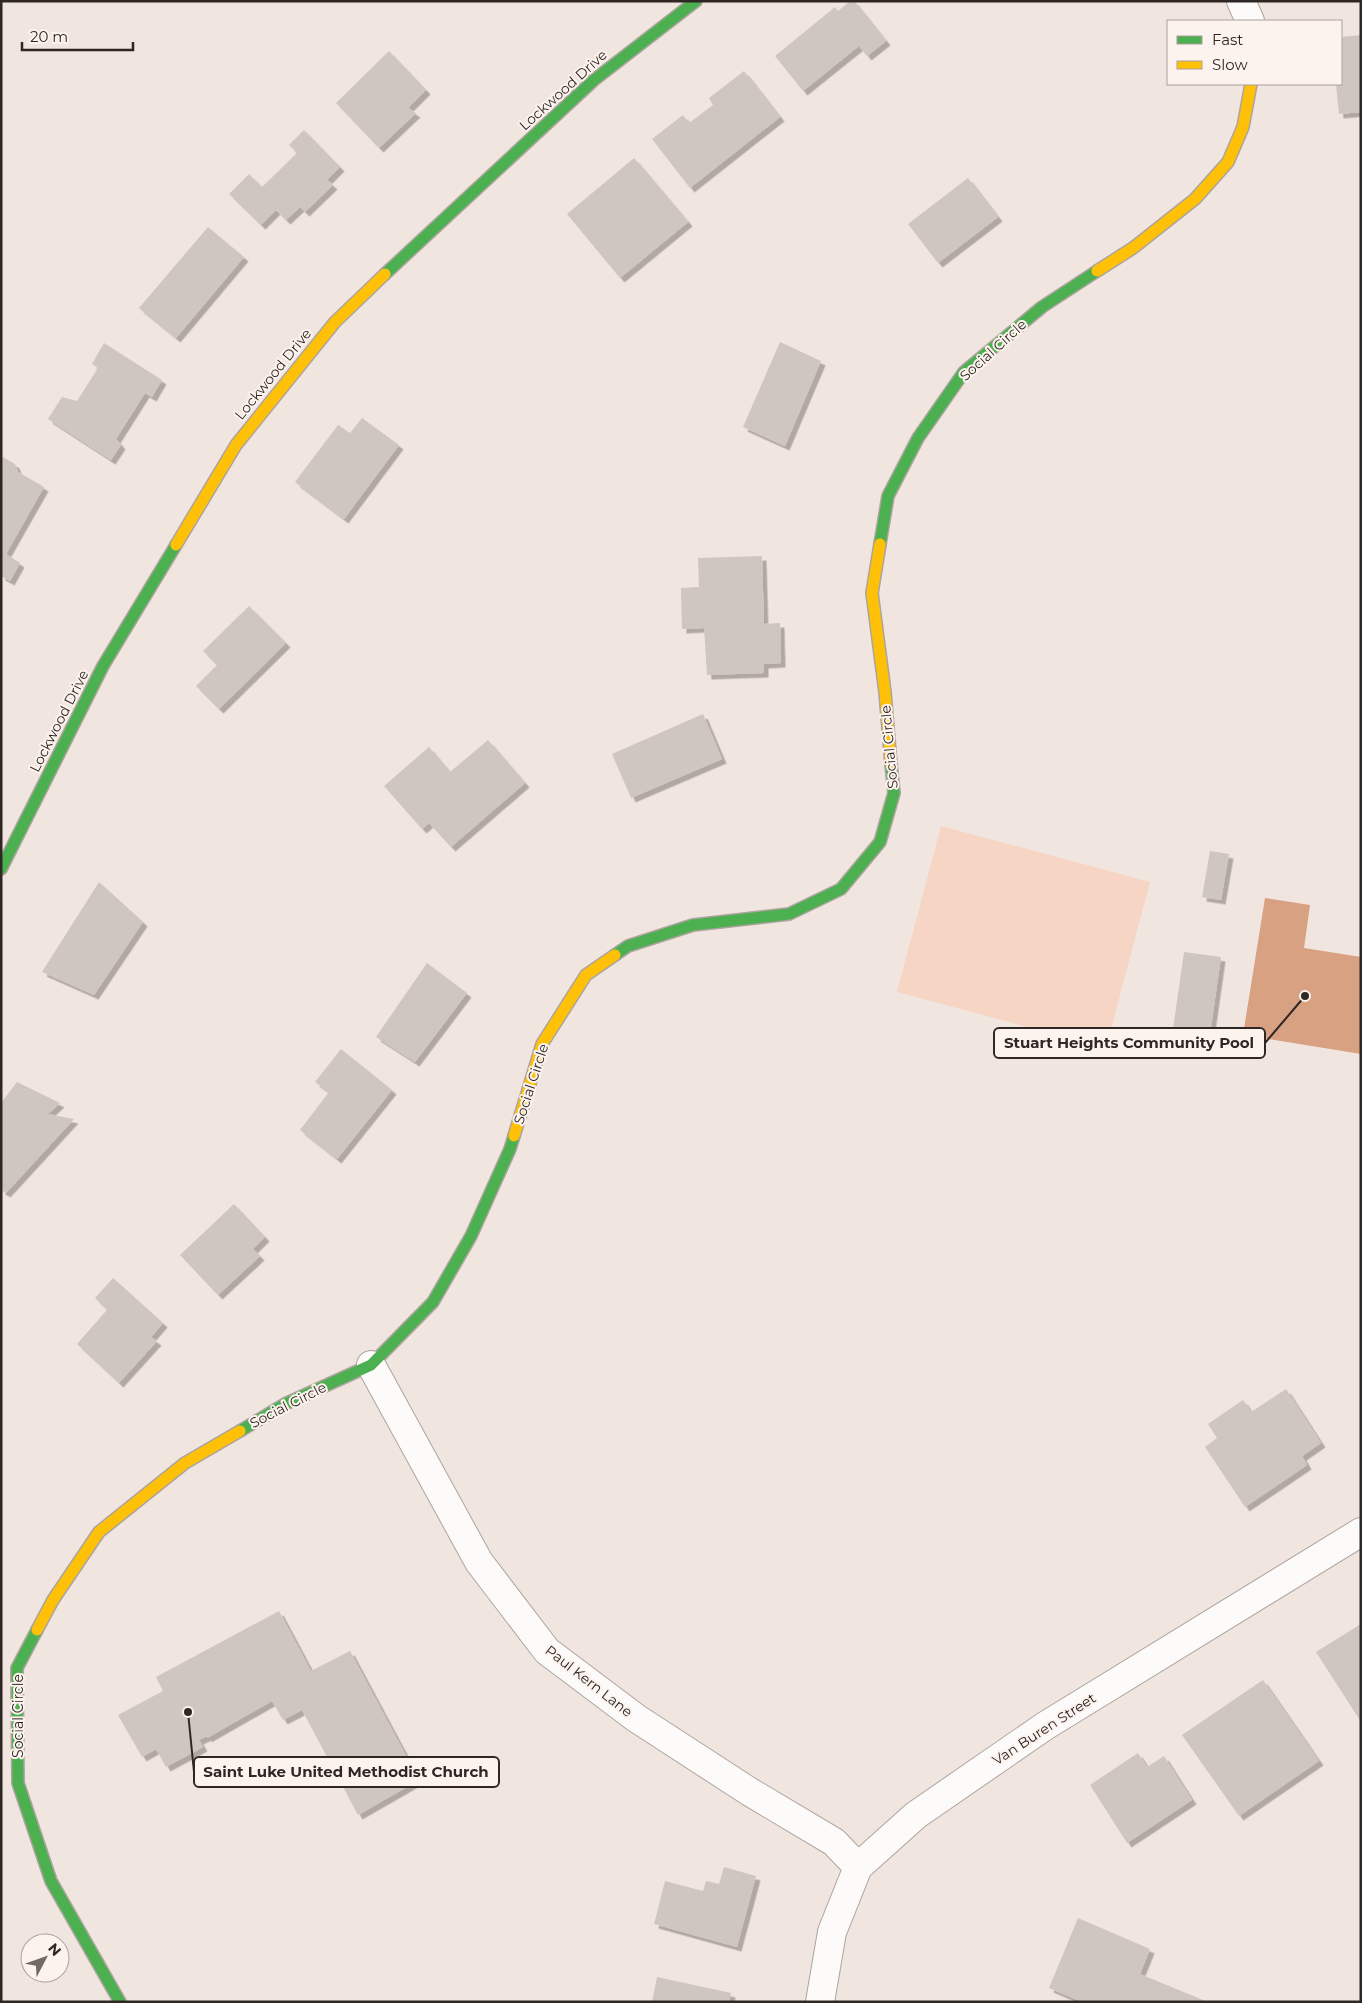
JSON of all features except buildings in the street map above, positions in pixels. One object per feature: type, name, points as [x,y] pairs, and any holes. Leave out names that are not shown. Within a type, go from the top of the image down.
[{"type":"street","name":"Lockwood Drive","points":[[1,869],[103,666],[236,445],[272,399],[335,322],[358,299],[594,80],[696,1]]},
{"type":"street","points":[[1241,1],[1250,20]]},
{"type":"street","name":"Social Circle","points":[[120,2002],[51,1881],[18,1783],[18,1668],[53,1600],[100,1532],[185,1463],[285,1404],[371,1366],[433,1302],[470,1236],[510,1149],[542,1044],[586,975],[628,946],[693,925],[789,914],[841,889],[880,842],[894,793],[885,692],[872,593],[888,496],[918,438],[964,372],[1042,307],[1133,248],[1173,217],[1195,199],[1228,162],[1243,127],[1251,85]]},
{"type":"street","name":"Paul Kern Lane","points":[[371,1366],[479,1562],[547,1651],[636,1718],[750,1792],[834,1842],[858,1867]]},
{"type":"street","name":"Van Buren Street","points":[[820,2002],[832,1932],[858,1867],[916,1815],[1045,1726],[1361,1532]]},
{"type":"shaded area","points":[[941,826],[1150,882],[1106,1048],[897,992]]},
{"type":"shaded area","points":[[1265,898],[1310,905],[1304,948],[1361,957],[1361,1054],[1243,1035]]},
{"type":"traffic: fast","points":[[385,274],[594,80],[696,1]]},
{"type":"traffic: fast","points":[[880,544],[888,496],[918,438],[964,372],[1042,307],[1097,271]]},
{"type":"traffic: fast","points":[[1,869],[103,666],[176,545]]},
{"type":"traffic: fast","points":[[615,955],[628,946],[693,925],[789,914],[841,889],[880,842],[894,793],[891,764]]},
{"type":"traffic: fast","points":[[240,1431],[285,1404],[371,1365],[433,1302],[471,1236],[514,1136]]},
{"type":"traffic: fast","points":[[37,1630],[17,1668],[18,1783],[51,1881],[120,2002]]},
{"type":"traffic: slow","points":[[1097,271],[1133,248],[1195,199],[1228,162],[1243,127],[1251,85]]},
{"type":"traffic: slow","points":[[176,545],[236,445],[335,322],[385,274]]},
{"type":"traffic: slow","points":[[880,544],[872,593],[885,692],[891,764]]},
{"type":"traffic: slow","points":[[514,1136],[542,1044],[586,975],[615,955]]},
{"type":"traffic: slow","points":[[37,1630],[53,1600],[99,1532],[185,1463],[240,1431]]},
{"type":"place","name":"Stuart Heights Community Pool","points":[[1305,996]]},
{"type":"place","name":"Saint Luke United Methodist Church","points":[[188,1712]]}]
